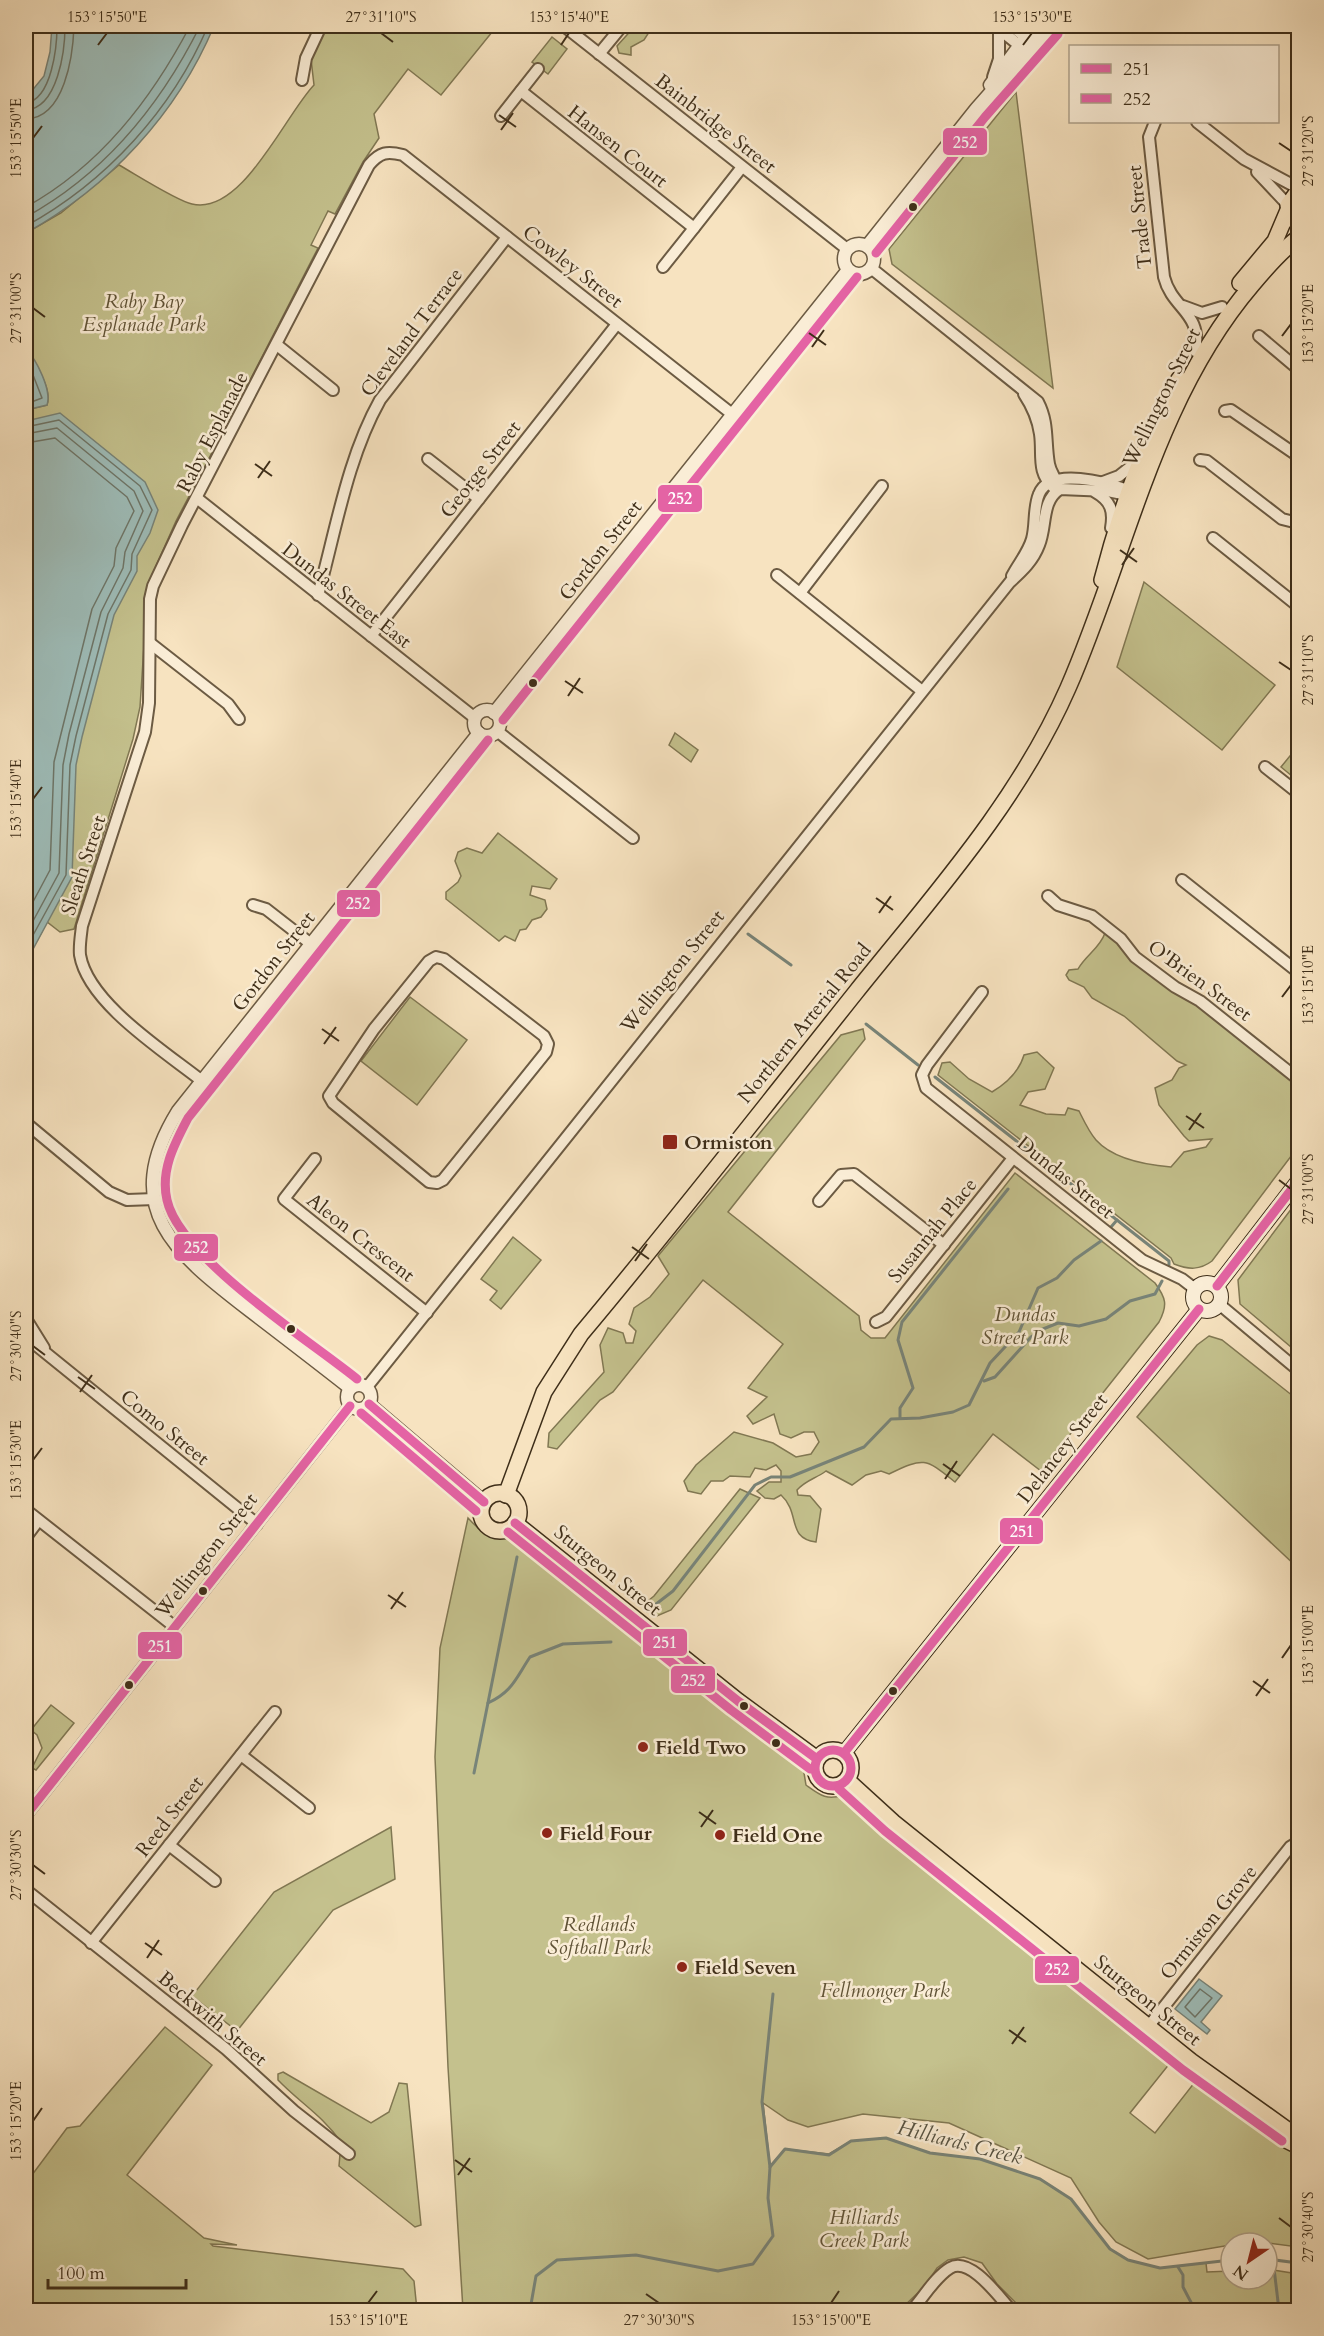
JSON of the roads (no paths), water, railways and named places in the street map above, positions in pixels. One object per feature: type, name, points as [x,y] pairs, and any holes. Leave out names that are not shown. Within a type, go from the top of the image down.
[{"type":"main road","name":"Northern Arterial Road","points":[[506,1495],[544,1392],[581,1334],[974,845],[1038,750],[1068,688],[1112,578],[1140,459],[1159,418],[1222,307],[1275,241],[1289,207],[1299,190]]},
{"type":"main road","points":[[1289,207],[1290,215],[1299,225]]},
{"type":"main road","name":"Wellington Street","points":[[1131,494],[1213,336],[1259,277],[1299,238]]},
{"type":"main road","name":"Northern Arterial Road","points":[[1090,633],[1098,596],[1131,494]]},
{"type":"main road","points":[[1217,1286],[1299,1181]]},
{"type":"main road","points":[[1208,1282],[1217,1286],[1221,1295],[1220,1304],[1208,1311],[1199,1309],[1193,1302],[1195,1289],[1208,1282]]},
{"type":"main road","name":"Delancey Street","points":[[844,1753],[1199,1309]]},
{"type":"main road","points":[[494,1494],[506,1495],[518,1506],[515,1523],[503,1530],[489,1528],[481,1516],[484,1502],[494,1494]]},
{"type":"main road","name":"Sturgeon Street","points":[[515,1523],[738,1701],[817,1759]]},
{"type":"main road","points":[[827,1750],[844,1753],[852,1769],[847,1780],[836,1786],[824,1784],[816,1775],[817,1759],[827,1750]]},
{"type":"main road","name":"Sturgeon Street","points":[[847,1780],[893,1822],[1199,2067],[1294,2128]]},
{"type":"main road","points":[[1294,2128],[1288,2141],[1299,2146]]},
{"type":"street","points":[[303,80],[306,58],[321,26]]},
{"type":"street","name":"Bainbridge Street","points":[[564,26],[847,249]]},
{"type":"street","points":[[599,54],[622,26]]},
{"type":"street","points":[[1000,26],[1004,33],[1027,44]]},
{"type":"street","points":[[976,109],[991,83],[999,58],[1000,26]]},
{"type":"street","points":[[1012,26],[1027,44]]},
{"type":"street","points":[[867,246],[1027,44],[1034,26]]},
{"type":"street","points":[[991,83],[1027,44],[1049,26]]},
{"type":"street","points":[[501,116],[538,69]]},
{"type":"street","name":"Hansen Court","points":[[521,91],[694,228]]},
{"type":"street","name":"Trade Street","points":[[1155,123],[1149,137],[1164,278],[1167,289],[1196,327],[1195,351]]},
{"type":"street","points":[[1198,123],[1244,159],[1289,207]]},
{"type":"street","name":"Cowley Street","points":[[389,151],[403,155],[732,414]]},
{"type":"street","name":"Raby Esplanade","points":[[138,755],[149,703],[150,599],[153,586],[182,525],[198,500],[369,165],[378,155],[389,151]]},
{"type":"street","points":[[1244,159],[1299,190]]},
{"type":"street","points":[[663,267],[742,167]]},
{"type":"street","name":"Cleveland Terrace","points":[[318,595],[357,450],[366,425],[380,400],[507,237]]},
{"type":"street","points":[[859,243],[867,246],[874,256],[871,268],[862,274],[848,270],[843,257],[847,249],[859,243]]},
{"type":"street","points":[[871,268],[1015,382],[1029,401],[1036,416],[1040,437],[1041,465],[1060,484]]},
{"type":"street","name":"Gordon Street","points":[[494,713],[848,270]]},
{"type":"street","points":[[1180,305],[1202,313],[1222,307]]},
{"type":"street","name":"George Street","points":[[371,636],[617,324]]},
{"type":"street","points":[[1259,336],[1299,369]]},
{"type":"street","points":[[276,345],[333,390]]},
{"type":"street","points":[[1225,411],[1231,410],[1299,456]]},
{"type":"street","points":[[428,459],[479,499]]},
{"type":"street","points":[[1100,482],[1119,476],[1140,459]]},
{"type":"street","points":[[1200,460],[1208,461],[1282,519],[1299,523]]},
{"type":"street","name":"Wellington Street","points":[[1088,488],[1100,482],[1131,494]]},
{"type":"street","name":"Wellington Street","points":[[367,1387],[1010,582],[1032,539],[1039,494],[1060,484],[1131,494]]},
{"type":"street","points":[[800,593],[882,486]]},
{"type":"street","points":[[1088,488],[1105,499],[1112,508],[1113,517],[1098,596]]},
{"type":"street","name":"Dundas Street East","points":[[198,500],[475,718]]},
{"type":"street","points":[[1213,538],[1299,606]]},
{"type":"street","points":[[777,575],[922,691]]},
{"type":"street","points":[[150,643],[228,704],[240,719]]},
{"type":"street","points":[[483,711],[494,713],[500,724],[497,731],[490,736],[479,733],[474,726],[475,718],[483,711]]},
{"type":"street","points":[[497,731],[633,838]]},
{"type":"street","name":"Gordon Street","points":[[155,1199],[154,1174],[163,1137],[178,1111],[479,733]]},
{"type":"street","name":"Sleath Street","points":[[138,755],[82,927],[80,954],[89,979],[104,1002],[202,1081]]},
{"type":"street","points":[[1265,766],[1299,793]]},
{"type":"street","points":[[1182,880],[1299,972]]},
{"type":"street","name":"O'Brien Street","points":[[1048,897],[1058,905],[1092,916],[1121,939],[1135,957],[1175,987],[1200,1000],[1299,1079]]},
{"type":"street","points":[[254,905],[267,909],[310,944]]},
{"type":"street","points":[[436,957],[444,959],[499,999],[544,1036],[548,1044],[546,1052],[443,1180],[437,1183],[429,1182],[380,1143],[333,1102],[329,1095],[379,1024],[429,961],[436,957]]},
{"type":"street","name":"Dundas Street","points":[[982,992],[927,1065],[922,1075],[926,1088],[1142,1260],[1182,1279],[1195,1289]]},
{"type":"street","points":[[26,1123],[109,1192],[127,1200],[155,1199],[161,1223],[168,1236],[191,1264],[350,1388]]},
{"type":"street","name":"Susannah Place","points":[[876,1322],[886,1317],[1013,1158]]},
{"type":"street","name":"Aleon Crescent","points":[[315,1159],[284,1199],[427,1313]]},
{"type":"street","points":[[819,1202],[841,1175],[854,1174],[944,1245]]},
{"type":"street","points":[[1220,1304],[1299,1370]]},
{"type":"street","name":"Como Street","points":[[26,1319],[51,1358]]},
{"type":"street","name":"Como Street","points":[[26,1337],[257,1524]]},
{"type":"street","points":[[358,1385],[367,1387],[371,1395],[369,1404],[360,1409],[350,1406],[347,1397],[350,1388],[358,1385]]},
{"type":"street","points":[[369,1404],[484,1502]]},
{"type":"street","name":"Wellington Street","points":[[26,1815],[350,1406]]},
{"type":"street","points":[[26,1510],[175,1628]]},
{"type":"street","points":[[26,1537],[38,1521]]},
{"type":"street","name":"Reed Street","points":[[91,1943],[275,1712]]},
{"type":"street","points":[[241,1755],[309,1808]]},
{"type":"street","name":"Ormiston Grove","points":[[1148,2027],[1290,1847],[1299,1842]]},
{"type":"street","points":[[169,1845],[215,1881]]},
{"type":"street","name":"Beckwith Street","points":[[26,1890],[226,2049],[294,2111],[349,2154]]},
{"type":"street","points":[[912,2310],[950,2268],[962,2266],[972,2270],[1011,2310]]},
{"type":"water","points":[[52,26],[214,26],[181,89],[137,145],[85,194],[26,233],[26,98],[44,76],[50,52]]},
{"type":"water","points":[[26,349],[42,375],[48,399],[47,405],[26,410]]},
{"type":"water","points":[[60,413],[145,482],[158,510],[150,533],[137,556],[137,571],[114,615],[82,737],[76,765],[72,877],[32,951],[26,956],[26,421]]},
{"type":"water","points":[[1199,1979],[1222,1996],[1201,2022],[1210,2030],[1207,2034],[1175,2009]]},
{"type":"waterway","points":[[748,934],[791,965]]},
{"type":"waterway","points":[[866,1024],[918,1065]]},
{"type":"waterway","points":[[935,1077],[1169,1261],[1169,1265]]},
{"type":"waterway","points":[[900,1418],[900,1408],[913,1388],[898,1340],[902,1322],[1008,1189]]},
{"type":"waterway","points":[[1111,1227],[1117,1220]]},
{"type":"waterway","points":[[647,1611],[673,1591],[755,1485],[771,1477],[790,1477],[864,1447],[891,1419],[920,1418],[953,1412],[969,1405],[990,1363],[1019,1332],[1038,1288],[1057,1278],[1074,1260],[1101,1241]]},
{"type":"waterway","points":[[984,1381],[995,1377],[1031,1337],[1043,1329],[1058,1323],[1079,1326],[1106,1319],[1130,1301],[1155,1294],[1162,1281]]},
{"type":"waterway","points":[[474,1773],[517,1557]]},
{"type":"waterway","points":[[488,1703],[509,1689],[530,1657],[563,1644],[611,1642]]},
{"type":"waterway","points":[[770,2167],[762,2102],[773,1994]]},
{"type":"waterway","name":"Hilliards Creek","points":[[530,2310],[536,2276],[557,2260],[636,2255],[718,2271],[753,2264],[773,2236],[768,2198],[770,2167],[785,2149],[829,2155],[851,2141],[886,2138],[930,2153],[980,2159],[1040,2179],[1071,2199],[1110,2249],[1128,2260],[1160,2268],[1219,2261]]},
{"type":"waterway","name":"Hilliards Creek","points":[[1279,2261],[1298,2263]]},
{"type":"waterway","points":[[1178,2267],[1183,2275],[1183,2287],[1195,2310]]},
{"type":"waterway","points":[[1277,2291],[1279,2310]]},
{"type":"place","name":"Ormiston","points":[[670,1142]]},
{"type":"place","name":"Field Two","points":[[643,1747]]},
{"type":"place","name":"Field Four","points":[[547,1833]]},
{"type":"place","name":"Field One","points":[[720,1835]]},
{"type":"place","name":"Field Seven","points":[[682,1967]]},
{"type":"park label","name":"Raby Bay Esplanade Park","points":[[144,312]]},
{"type":"park label","name":"Dundas Street Park","points":[[1025,1326]]},
{"type":"park label","name":"Redlands Softball Park","points":[[599,1936]]},
{"type":"park label","name":"Fellmonger Park","points":[[885,1990]]},
{"type":"park label","name":"Hilliards Creek Park","points":[[864,2228]]}]
